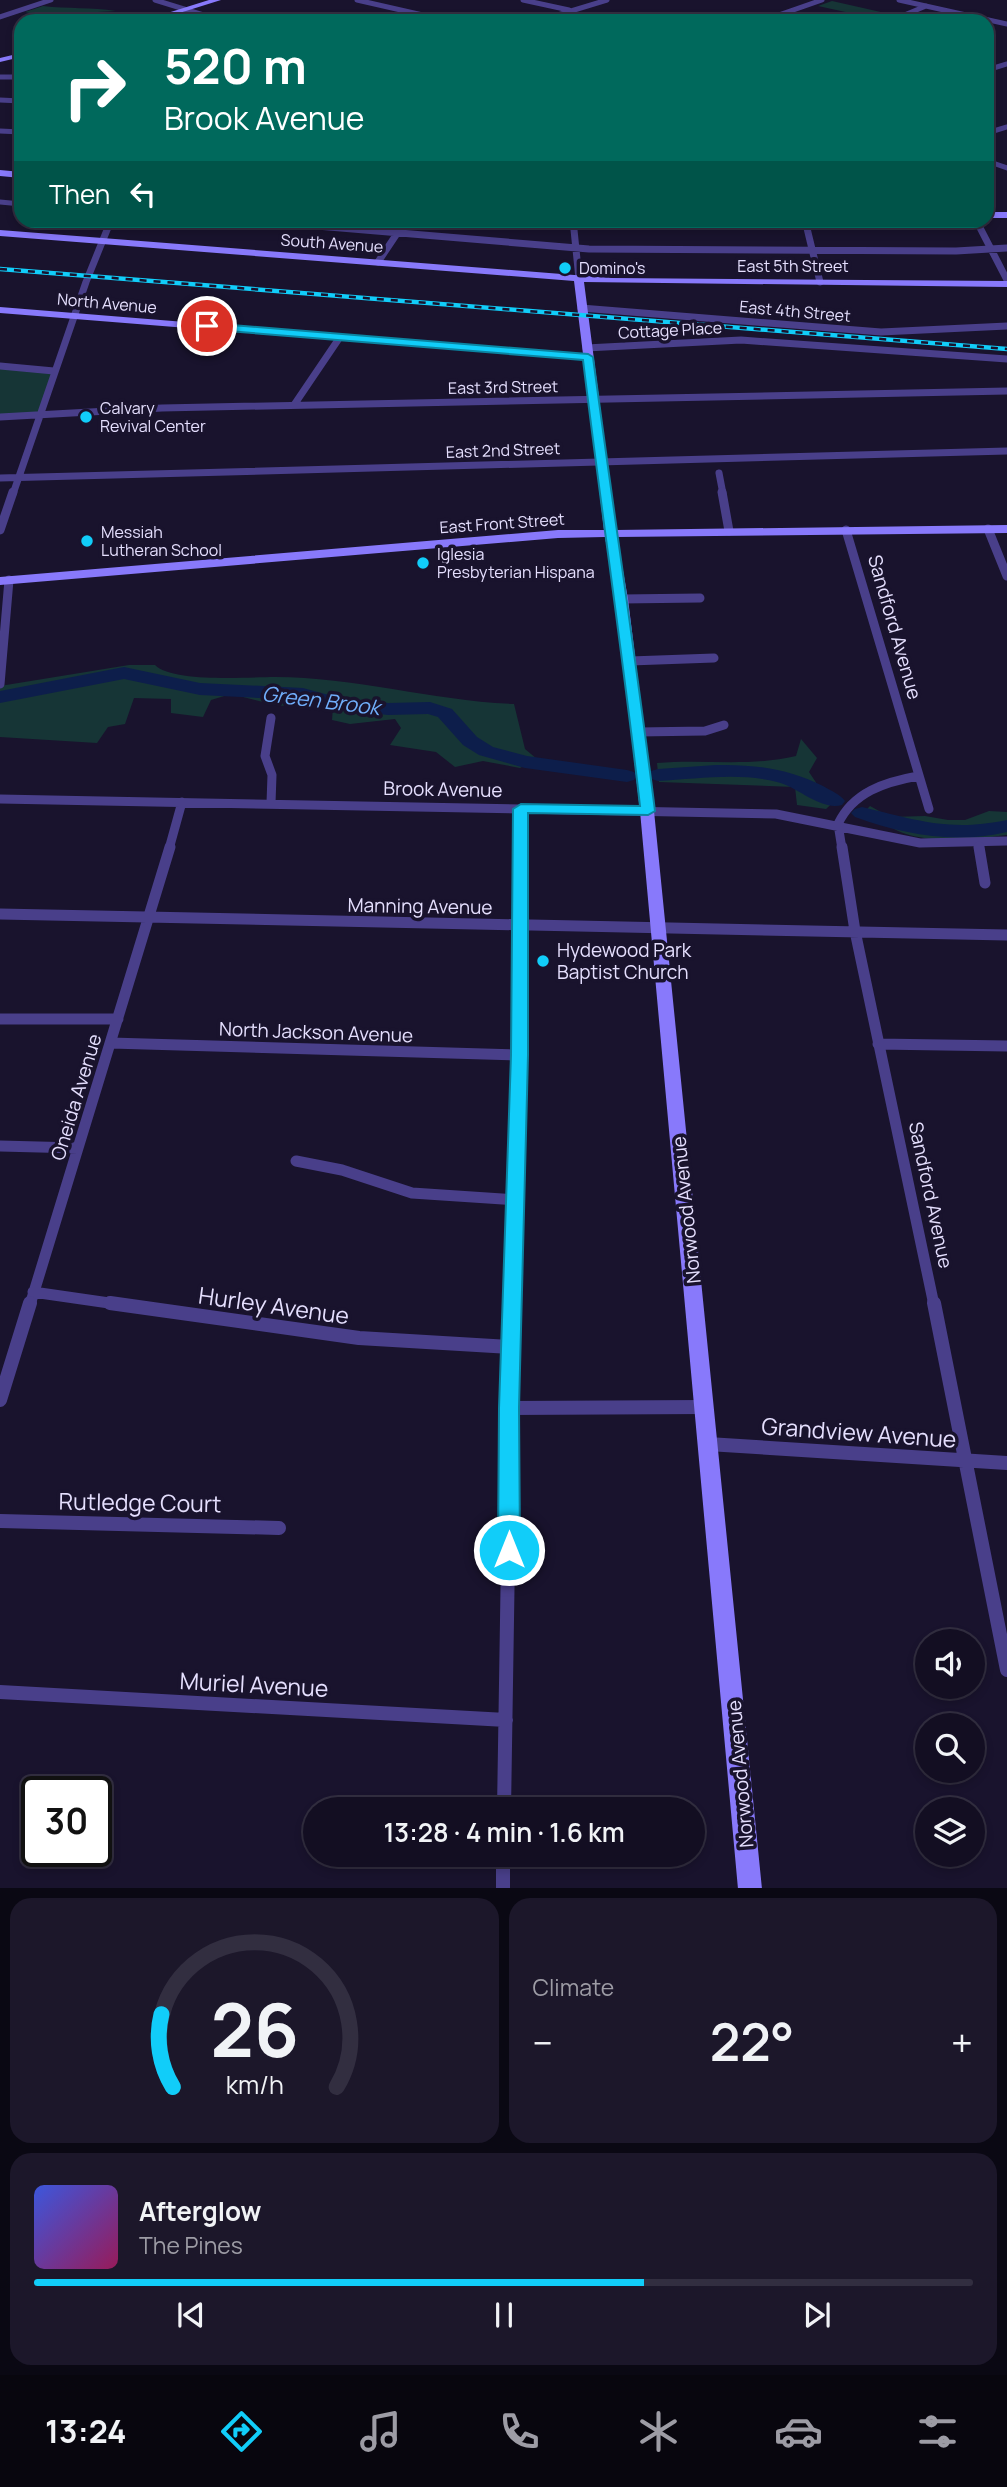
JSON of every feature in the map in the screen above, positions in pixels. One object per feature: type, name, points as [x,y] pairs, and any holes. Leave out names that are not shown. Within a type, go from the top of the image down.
[{"type":"street","points":[[0,17],[51,0]]},
{"type":"street","points":[[155,0],[201,14]]},
{"type":"street","points":[[169,14],[217,0]]},
{"type":"street","points":[[357,0],[416,14]]},
{"type":"street","points":[[523,0],[572,10]]},
{"type":"street","points":[[560,14],[607,0]]},
{"type":"street","points":[[782,14],[822,0]]},
{"type":"street","points":[[898,0],[963,14]]},
{"type":"street","points":[[907,14],[927,6]]},
{"type":"street","points":[[0,530],[54,371],[108,228]]},
{"type":"street","points":[[348,228],[575,247],[812,251],[956,251],[1007,248]]},
{"type":"street","points":[[378,262],[402,228]]},
{"type":"street","points":[[574,228],[579,279]]},
{"type":"street","points":[[807,228],[820,282]]},
{"type":"street","points":[[980,228],[1007,282]]},
{"type":"street","name":"South Avenue","points":[[0,233],[579,279]]},
{"type":"street","name":"East 5th Street","points":[[579,279],[1007,282]]},
{"type":"street","name":"Norwood Avenue","points":[[579,279],[648,811],[750,1888]]},
{"type":"street","name":"East 4th Street","points":[[581,307],[881,332],[1007,326]]},
{"type":"street","name":"North Avenue","points":[[0,310],[340,337],[587,352]]},
{"type":"street","points":[[294,405],[340,337]]},
{"type":"street","name":"Cottage Place","points":[[587,352],[741,340],[1007,359]]},
{"type":"street","points":[[0,366],[54,371]]},
{"type":"street","name":"East 3rd Street","points":[[0,417],[162,408],[1007,391]]},
{"type":"street","name":"East 2nd Street","points":[[0,478],[1007,451]]},
{"type":"street","points":[[719,473],[729,531]]},
{"type":"street","points":[[988,529],[1007,576]]},
{"type":"street","name":"East Front Street","points":[[5,580],[509,537],[610,532],[1007,529]]},
{"type":"street","name":"Sandford Avenue","points":[[846,530],[929,810]]},
{"type":"street","points":[[0,684],[3,678],[5,580]]},
{"type":"street","points":[[622,599],[700,598]]},
{"type":"street","points":[[630,661],[714,657]]},
{"type":"street","points":[[271,718],[265,757],[272,775],[271,803]]},
{"type":"street","points":[[638,732],[705,731],[724,725]]},
{"type":"street","points":[[839,819],[857,798],[887,783],[918,776]]},
{"type":"street","name":"Brook Avenue","points":[[0,799],[776,814],[839,819],[921,843],[1007,841]]},
{"type":"street","name":"Oneida Avenue","points":[[0,1400],[111,1044],[147,918],[160,884],[181,802]]},
{"type":"street","points":[[504,1797],[509,1408],[520,1055],[521,809]]},
{"type":"street","name":"Sandford Avenue","points":[[839,819],[855,931],[1007,1671]]},
{"type":"street","points":[[978,843],[985,883]]},
{"type":"street","name":"Manning Avenue","points":[[0,914],[1007,935]]},
{"type":"street","points":[[0,1019],[118,1019]]},
{"type":"street","name":"North Jackson Avenue","points":[[111,1044],[520,1055]]},
{"type":"street","points":[[878,1044],[1007,1046]]},
{"type":"street","points":[[0,1146],[78,1148]]},
{"type":"street","points":[[296,1161],[342,1170],[396,1190],[412,1193],[516,1200]]},
{"type":"street","name":"Hurley Avenue","points":[[33,1292],[359,1338],[511,1347]]},
{"type":"street","points":[[509,1408],[705,1407]]},
{"type":"street","name":"Grandview Avenue","points":[[708,1444],[1007,1463]]},
{"type":"street","name":"Rutledge Court","points":[[0,1521],[279,1528]]},
{"type":"street","name":"Muriel Avenue","points":[[0,1692],[506,1720]]},
{"type":"street","points":[[503,1867],[503,1888]]},
{"type":"green space","points":[[832,1],[890,14],[855,14],[818,6]]},
{"type":"green space","points":[[43,6],[116,11],[93,14],[25,12]]},
{"type":"green space","points":[[0,364],[56,369],[40,413],[0,415]]},
{"type":"green space","points":[[129,665],[155,665],[164,671],[194,677],[305,678],[454,699],[514,704],[525,749],[537,759],[520,768],[483,761],[455,767],[436,752],[390,745],[401,728],[395,719],[350,724],[332,720],[333,707],[312,703],[279,706],[231,694],[211,700],[203,717],[171,713],[171,699],[134,698],[125,724],[108,727],[97,743],[0,737],[0,686]]},
{"type":"green space","points":[[801,739],[817,758],[809,772],[817,784],[839,797],[826,809],[797,805],[795,787],[659,782],[657,763],[779,759],[796,756]]},
{"type":"green space","points":[[870,806],[890,817],[925,816],[948,820],[965,820],[989,811],[1007,812],[1007,835],[955,840],[928,839],[898,831],[865,811]]},
{"type":"waterway","name":"Green Brook","points":[[0,697],[124,673],[200,689],[303,694],[335,703],[388,709],[430,708],[445,713],[470,741],[486,751],[525,762],[627,776]]},
{"type":"waterway","name":"Green Brook","points":[[658,775],[716,771],[774,775],[790,779],[835,801]]},
{"type":"waterway","name":"Green Brook","points":[[862,813],[897,824],[934,831],[971,832],[1007,826]]},
{"type":"railway","points":[[0,269],[1007,349]]},
{"type":"place","name":"Domino's","points":[[565,268]]},
{"type":"place","name":"Calvary Revival Center","points":[[86,417]]},
{"type":"place","name":"Messiah Lutheran School","points":[[87,541]]},
{"type":"place","name":"Iglesia Presbyterian Hispana","points":[[423,563]]},
{"type":"place","name":"Hydewood Park Baptist Church","points":[[543,961]]},
{"type":"route","points":[[207,326],[588,357],[648,811],[521,809],[520,1055],[509,1408],[509,1550]]}]
